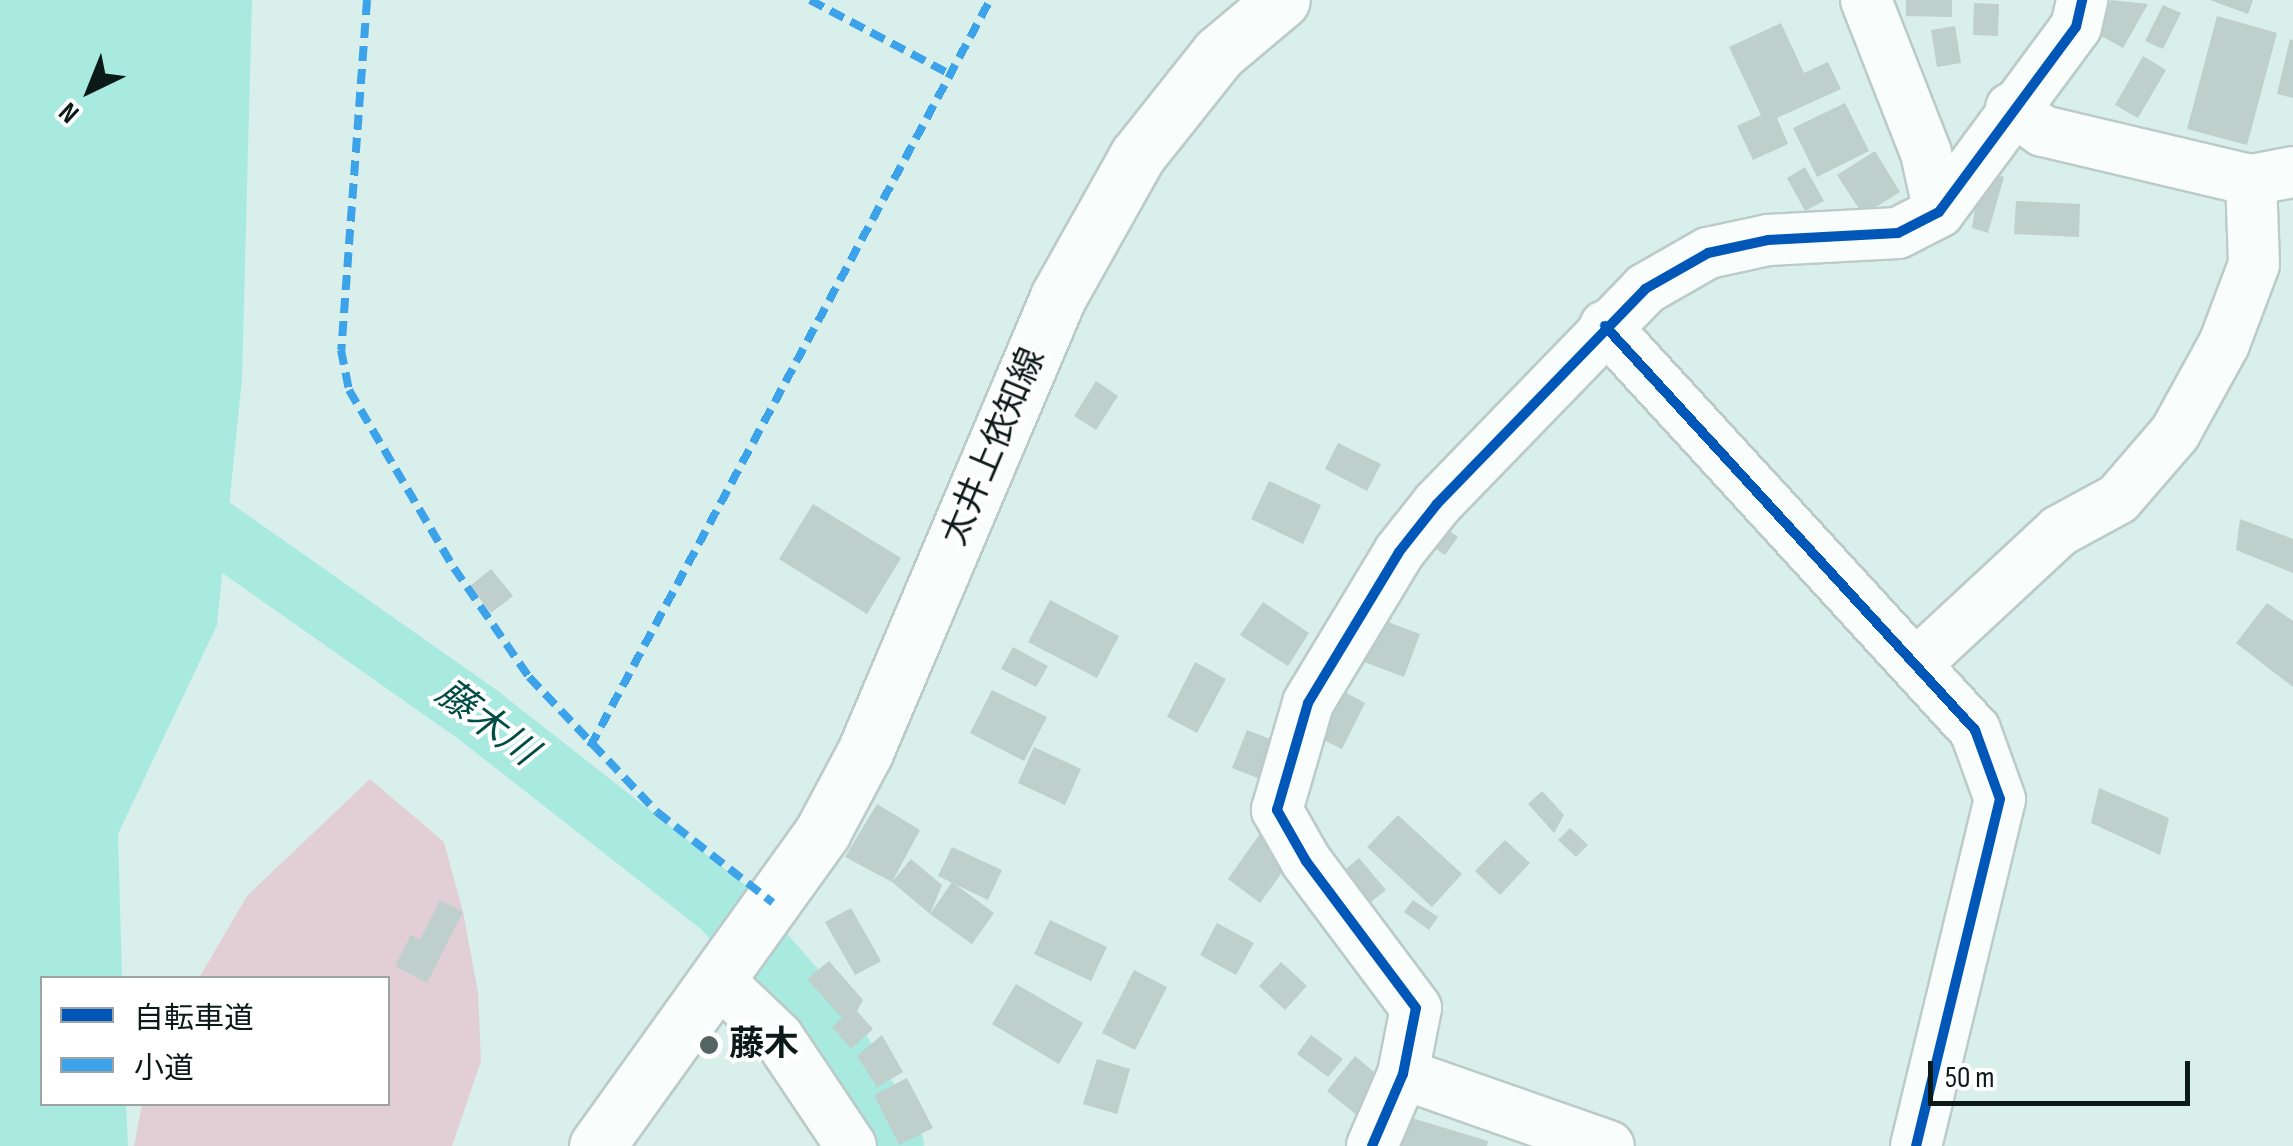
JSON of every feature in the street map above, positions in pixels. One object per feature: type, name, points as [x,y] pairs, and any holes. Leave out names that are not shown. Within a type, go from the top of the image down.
[{"type":"main road","name":"太井上依知線","points":[[596,1146],[822,831],[865,752],[1058,297],[1137,156],[1219,54],[1282,0]]},
{"type":"street","points":[[1866,0],[1926,154],[1938,212]]},
{"type":"street","points":[[1372,1146],[1403,1074],[1416,1008],[1306,861],[1277,810],[1308,702],[1399,552],[1606,326],[1645,289],[1708,253],[1768,240],[1898,234],[1938,212],[2011,108],[2076,27],[2082,0]]},
{"type":"street","points":[[1914,658],[2059,531],[2118,499],[2175,433],[2224,344],[2254,264],[2272,176],[2043,131],[2011,108]]},
{"type":"street","points":[[1606,326],[1914,658],[1975,730],[2000,798],[1916,1146]]},
{"type":"street","points":[[735,957],[778,1037],[852,1146]]},
{"type":"street","points":[[1403,1074],[1610,1146]]},
{"type":"shaded area","points":[[0,0],[252,0],[242,379],[217,625],[118,834],[122,976],[40,976],[40,1106],[126,1106],[128,1146],[0,1146]]},
{"type":"shaded area","points":[[370,779],[444,842],[463,912],[478,992],[481,1061],[452,1146],[134,1146],[142,1106],[390,1106],[390,976],[200,976],[247,896]]},
{"type":"building","points":[[1906,0],[1952,0],[1952,17],[1906,16]]},
{"type":"building","points":[[2111,0],[2148,4],[2123,48],[2094,32]]},
{"type":"building","points":[[2210,0],[2253,0],[2248,14]]},
{"type":"building","points":[[1974,3],[1999,4],[1998,36],[1973,35]]},
{"type":"building","points":[[2163,5],[2181,13],[2163,49],[2145,41]]},
{"type":"building","points":[[2217,16],[2277,33],[2247,145],[2187,129]]},
{"type":"building","points":[[1781,23],[1804,73],[1828,62],[1841,89],[1777,118],[1788,144],[1753,160],[1737,126],[1761,115],[1729,47]]},
{"type":"building","points":[[1955,26],[1961,63],[1937,67],[1931,30]]},
{"type":"building","points":[[2290,39],[2293,40],[2293,98],[2277,94]]},
{"type":"building","points":[[2143,56],[2166,70],[2138,118],[2115,105]]},
{"type":"building","points":[[1845,103],[1869,151],[1817,177],[1793,128]]},
{"type":"building","points":[[1875,151],[1900,192],[1863,215],[1837,175]]},
{"type":"building","points":[[1805,167],[1824,201],[1805,211],[1787,178]]},
{"type":"building","points":[[1981,170],[2004,177],[1988,233],[1972,228]]},
{"type":"building","points":[[2016,201],[2080,204],[2079,237],[2014,234]]},
{"type":"building","points":[[1096,381],[1118,396],[1096,430],[1074,416]]},
{"type":"building","points":[[1338,443],[1381,464],[1367,491],[1325,469]]},
{"type":"building","points":[[1269,481],[1321,505],[1303,544],[1251,519]]},
{"type":"building","points":[[813,504],[901,558],[867,614],[779,559]]},
{"type":"building","points":[[2240,519],[2293,539],[2293,573],[2236,550]]},
{"type":"building","points":[[1439,524],[1458,537],[1445,555],[1426,542]]},
{"type":"building","points":[[491,569],[513,596],[491,613],[470,586]]},
{"type":"building","points":[[1050,600],[1119,636],[1097,678],[1028,642]]},
{"type":"building","points":[[1263,602],[1309,633],[1288,666],[1240,635]]},
{"type":"building","points":[[2267,603],[2293,621],[2293,687],[2236,643]]},
{"type":"building","points":[[1380,619],[1420,634],[1404,677],[1364,662]]},
{"type":"building","points":[[1013,647],[1048,666],[1036,687],[1001,669]]},
{"type":"building","points":[[1195,662],[1226,679],[1197,733],[1167,717]]},
{"type":"building","points":[[1337,688],[1365,703],[1342,749],[1313,735]]},
{"type":"building","points":[[992,690],[1047,717],[1024,761],[970,733]]},
{"type":"building","points":[[1247,730],[1280,743],[1265,781],[1232,768]]},
{"type":"building","points":[[1034,747],[1081,769],[1065,805],[1018,783]]},
{"type":"building","points":[[2099,788],[2169,818],[2160,855],[2091,823]]},
{"type":"building","points":[[1542,791],[1564,815],[1554,833],[1528,804]]},
{"type":"building","points":[[877,804],[920,830],[892,882],[845,857]]},
{"type":"building","points":[[1398,815],[1462,874],[1432,907],[1367,847]]},
{"type":"building","points":[[1570,828],[1588,845],[1576,857],[1558,840]]},
{"type":"building","points":[[1259,835],[1292,859],[1260,903],[1228,879]]},
{"type":"building","points":[[1505,840],[1530,863],[1500,895],[1475,871]]},
{"type":"building","points":[[952,847],[1002,870],[988,900],[938,876]]},
{"type":"building","points":[[1359,858],[1386,890],[1362,909],[1336,877]]},
{"type":"building","points":[[911,859],[942,885],[930,914],[892,882]]},
{"type":"building","points":[[952,882],[994,913],[972,944],[930,914]]},
{"type":"building","points":[[440,900],[463,912],[427,983],[395,966],[411,935],[420,940]]},
{"type":"building","points":[[1413,900],[1438,917],[1429,930],[1404,912]]},
{"type":"building","points":[[851,908],[881,961],[855,975],[825,922]]},
{"type":"building","points":[[1050,920],[1107,947],[1091,981],[1034,954]]},
{"type":"building","points":[[1217,923],[1254,943],[1236,975],[1200,955]]},
{"type":"building","points":[[829,961],[863,1000],[857,1011],[873,1029],[851,1049],[832,1027],[842,1018],[807,979]]},
{"type":"building","points":[[1281,962],[1307,986],[1285,1010],[1259,986]]},
{"type":"building","points":[[1134,970],[1167,987],[1135,1050],[1102,1033]]},
{"type":"building","points":[[1016,984],[1083,1023],[1059,1064],[992,1024]]},
{"type":"building","points":[[882,1035],[903,1072],[877,1087],[857,1056]]},
{"type":"building","points":[[1311,1035],[1343,1059],[1328,1077],[1297,1054]]},
{"type":"building","points":[[1355,1056],[1387,1083],[1359,1117],[1327,1091]]},
{"type":"building","points":[[1097,1059],[1130,1069],[1117,1114],[1083,1104]]},
{"type":"building","points":[[907,1078],[933,1128],[899,1145],[874,1095]]},
{"type":"building","points":[[1405,1116],[1488,1141],[1487,1146],[1392,1146]]},
{"type":"waterway","name":"藤木川","points":[[158,490],[482,718],[723,907],[826,1026],[893,1146]]},
{"type":"marked path","points":[[367,0],[341,350],[349,390],[454,568],[529,677],[657,812],[773,903]]},
{"type":"marked path","points":[[810,0],[950,74]]},
{"type":"marked path","points":[[590,747],[990,0]]},
{"type":"cycle path","points":[[1372,1146],[1403,1074],[1416,1008],[1306,861],[1277,810],[1308,703],[1399,552],[1437,504],[1645,289],[1708,253],[1768,240],[1898,233],[1939,212],[2076,27],[2082,0]]},
{"type":"cycle path","points":[[1605,326],[1975,730],[2000,799],[1916,1146]]},
{"type":"place","name":"藤木","points":[[709,1045]]}]
